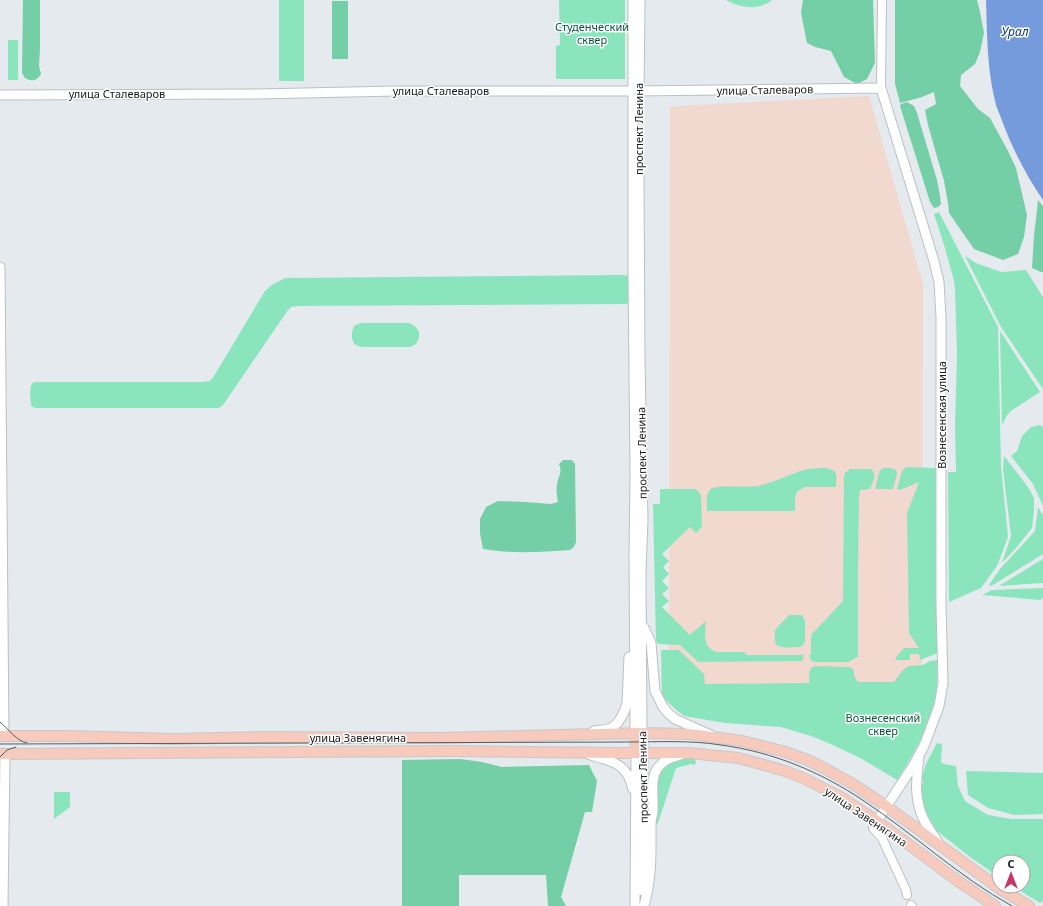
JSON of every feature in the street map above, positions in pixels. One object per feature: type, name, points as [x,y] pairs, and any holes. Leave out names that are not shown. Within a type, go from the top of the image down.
[{"type":"main road","name":"проспект Ленина","points":[[633,0],[636,91],[634,554],[638,624],[639,733],[636,802],[635,906]]},
{"type":"main road","name":"проспект Ленина","points":[[636,91],[640,0]]},
{"type":"main road","name":"улица Сталеваров","points":[[0,94],[257,94],[403,91],[636,91],[882,88]]},
{"type":"main road","name":"Вознесенская улица","points":[[877,821],[913,766],[927,739],[939,706],[943,683],[941,606],[941,317],[939,282],[882,88]]},
{"type":"main road","points":[[0,267],[3,906]]},
{"type":"main road","name":"проспект Ленина","points":[[581,734],[611,728],[616,724],[625,710],[627,703],[629,654],[638,624]]},
{"type":"main road","name":"улица Завенягина","points":[[638,624],[652,643],[655,691],[663,707],[675,718],[716,737]]},
{"type":"main road","name":"улица Завенягина","points":[[2,736],[172,739],[266,737],[440,738],[639,733],[689,734],[716,737],[782,751],[820,766],[853,784],[886,806],[1000,889],[1029,906]]},
{"type":"main road","name":"улица Завенягина","points":[[2,754],[455,751],[689,753],[738,758],[785,771],[823,787],[839,796],[877,821],[958,881],[995,906]]},
{"type":"main road","name":"улица Завенягина","points":[[581,753],[613,762],[621,766],[632,784],[636,802]]},
{"type":"main road","name":"проспект Ленина","points":[[639,753],[644,820],[644,906]]},
{"type":"main road","name":"проспект Ленина","points":[[644,906],[650,876],[654,775],[663,761],[689,753]]},
{"type":"main road","points":[[919,754],[916,785],[917,800],[924,820],[941,847]]},
{"type":"street","name":"Вознесенская улица","points":[[882,0],[882,88]]},
{"type":"street","points":[[877,821],[873,828],[882,838],[907,893]]},
{"type":"shaded area","points":[[869,96],[923,284],[922,688],[669,699],[670,107]]},
{"type":"green space","points":[[23,0],[40,0],[39,66],[41,74],[34,80],[25,78],[22,73]]},
{"type":"green space","points":[[279,0],[304,0],[304,81],[279,81]]},
{"type":"green space","name":"Студенческий сквер","points":[[559,0],[625,0],[625,79],[556,79],[556,46],[560,45]]},
{"type":"green space","points":[[726,0],[772,0],[761,6],[750,7],[738,5]]},
{"type":"green space","points":[[803,0],[873,0],[875,63],[867,79],[857,84],[844,77],[831,51],[815,47],[807,43],[801,13]]},
{"type":"green space","points":[[895,0],[977,0],[984,33],[980,52],[975,64],[961,75],[960,86],[978,109],[990,118],[1016,168],[1027,215],[1024,237],[1018,254],[1003,260],[974,249],[949,213],[944,181],[925,110],[936,104],[934,92],[900,103],[895,84]]},
{"type":"green space","points":[[332,1],[348,1],[348,59],[332,59]]},
{"type":"green space","points":[[8,40],[18,40],[18,80],[8,80]]},
{"type":"green space","points":[[907,102],[914,106],[917,113],[937,180],[941,204],[938,207],[934,208],[930,202],[900,106],[901,104]]},
{"type":"green space","points":[[1038,200],[1043,206],[1043,272],[1032,268]]},
{"type":"green space","points":[[939,212],[998,327],[1001,467],[1008,537],[997,566],[981,588],[949,602],[948,472],[956,472],[955,427],[957,354],[954,281],[934,214]]},
{"type":"green space","points":[[965,256],[976,263],[1001,272],[1026,270],[1043,297],[1043,389],[1001,327]]},
{"type":"green space","points":[[629,276],[629,302],[626,304],[291,307],[225,402],[218,408],[36,408],[32,407],[31,405],[30,389],[34,382],[210,381],[265,291],[272,285],[285,278]]},
{"type":"green space","points":[[361,323],[410,323],[416,327],[419,332],[419,338],[416,344],[410,347],[361,347],[354,344],[352,332],[354,326]]},
{"type":"green space","points":[[1000,331],[1040,392],[1012,410],[1007,415],[1002,425]]},
{"type":"green space","points":[[1040,425],[1043,427],[1043,506],[1033,484],[1011,456],[1017,451],[1022,436],[1031,427]]},
{"type":"green space","points":[[1004,456],[1028,487],[1034,498],[1034,511],[1032,528],[1002,563],[1011,536],[1003,469]]},
{"type":"green space","points":[[563,460],[572,460],[575,464],[576,542],[574,547],[570,550],[526,552],[505,552],[483,549],[480,533],[480,519],[486,507],[498,501],[551,504],[558,502],[557,488],[560,472],[559,464]]},
{"type":"green space","points":[[906,467],[938,469],[938,653],[920,660],[919,654],[910,654],[910,660],[895,660],[904,648],[919,648],[909,633],[907,513],[919,482],[900,490],[897,489],[902,471]]},
{"type":"green space","points":[[884,468],[892,468],[897,473],[893,489],[875,489],[880,470]]},
{"type":"green space","points":[[808,469],[831,469],[836,474],[836,487],[804,487],[797,492],[795,497],[795,511],[707,511],[707,495],[712,488],[758,486]]},
{"type":"green space","points":[[850,469],[871,469],[874,473],[870,489],[860,490],[859,498],[858,657],[848,662],[815,662],[810,659],[809,655],[811,654],[812,634],[843,601],[844,476]]},
{"type":"green space","points":[[660,489],[697,490],[701,495],[702,527],[696,533],[690,527],[662,554],[669,561],[663,567],[669,574],[662,581],[669,588],[662,594],[669,601],[662,607],[690,635],[706,621],[705,635],[707,644],[712,650],[717,652],[745,652],[746,655],[803,655],[804,657],[802,661],[698,662],[680,645],[657,643],[653,504],[660,504]]},
{"type":"green space","points":[[1038,507],[1043,515],[1043,554],[991,586],[989,585],[1000,569],[1035,531]]},
{"type":"green space","points":[[1043,559],[1043,583],[999,586],[1038,562]]},
{"type":"green space","points":[[1043,588],[1043,598],[1040,600],[982,595],[992,590]]},
{"type":"green space","points":[[789,615],[802,615],[805,621],[805,642],[802,646],[781,647],[776,644],[775,630]]},
{"type":"green space","name":"Вознесенский cквер","points":[[661,650],[679,650],[704,674],[705,684],[809,683],[809,673],[812,667],[815,666],[852,668],[854,671],[854,676],[858,682],[894,682],[903,670],[909,666],[923,665],[930,661],[937,660],[935,697],[923,734],[911,758],[897,780],[862,759],[811,736],[781,727],[725,723],[684,716],[662,696]]},
{"type":"green space","points":[[937,743],[942,744],[941,762],[956,766],[958,786],[965,801],[988,815],[1012,819],[1043,819],[1043,901],[1040,903],[1026,894],[1031,894],[1031,854],[991,854],[991,871],[937,831],[922,808],[919,790],[923,783],[922,777],[926,764]]},
{"type":"green space","points":[[692,758],[696,762],[694,765],[691,764],[676,768],[658,823],[656,825],[656,778],[664,765],[679,759]]},
{"type":"green space","points":[[460,759],[502,767],[589,765],[597,781],[592,812],[585,812],[561,897],[566,906],[548,906],[546,875],[459,875],[459,906],[402,906],[402,760]]},
{"type":"green space","points":[[966,771],[1043,773],[1043,814],[1014,815],[988,808],[968,795]]},
{"type":"green space","points":[[54,792],[70,792],[70,807],[54,819]]},
{"type":"water","name":"Урал","points":[[986,0],[1043,0],[1043,200],[1014,150],[995,103],[989,63]]},
{"type":"tram line","points":[[0,722],[16,737],[27,743]]},
{"type":"tram line","points":[[0,744],[698,742],[740,748],[778,758],[814,772],[831,781],[883,814],[955,869],[992,895],[1012,906]]},
{"type":"tram line","points":[[0,757],[7,750],[16,747]]}]
